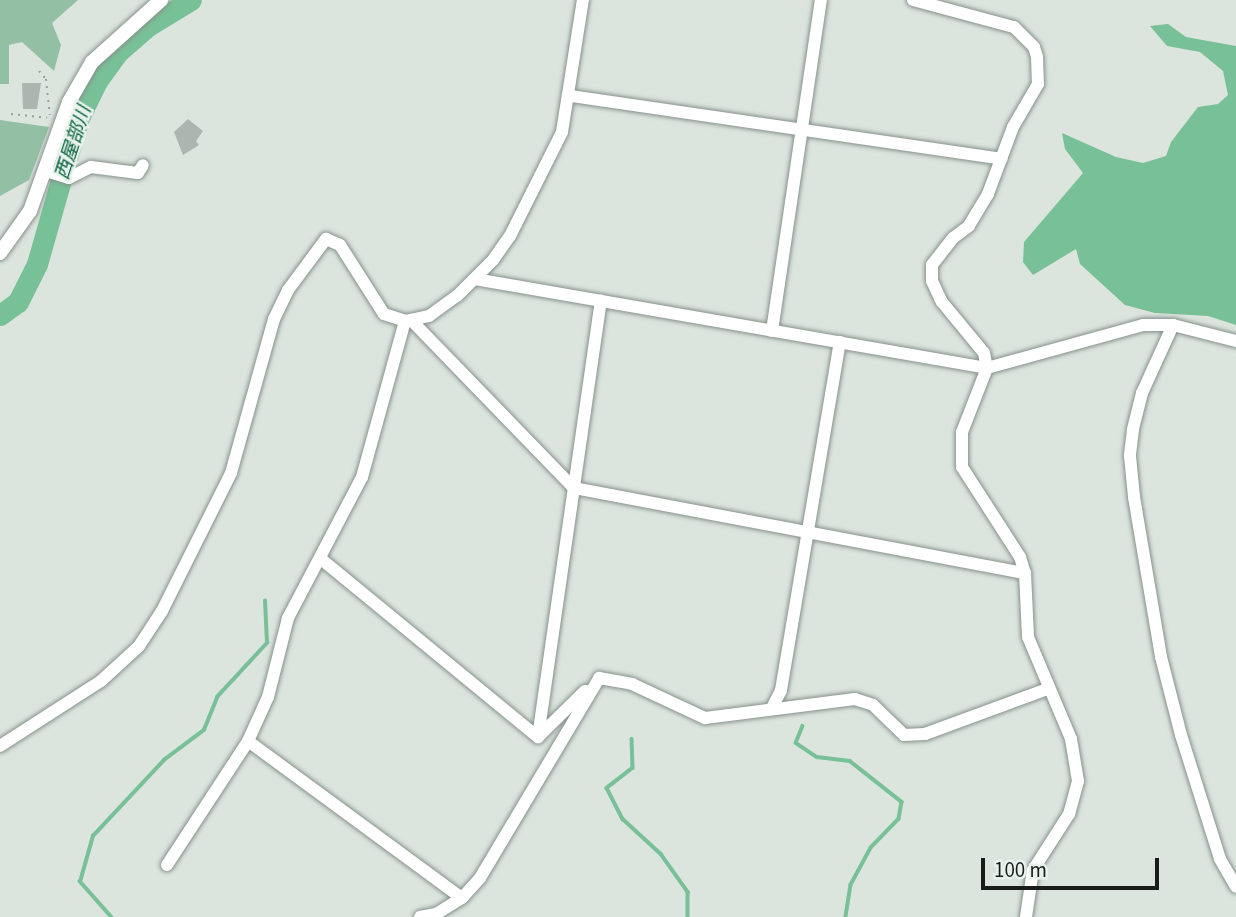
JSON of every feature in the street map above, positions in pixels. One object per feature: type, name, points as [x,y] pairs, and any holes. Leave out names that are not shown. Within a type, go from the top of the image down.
[{"type":"main road","points":[[0,253],[30,211],[49,172],[69,102],[92,62],[161,0]]},
{"type":"street","points":[[408,321],[429,316],[475,279],[510,236],[562,132],[571,96],[583,0]]},
{"type":"street","points":[[772,331],[821,0]]},
{"type":"street","points":[[913,0],[1014,27],[1034,47],[1038,84],[969,226],[953,238],[932,265],[932,281],[942,302],[984,353],[987,368],[962,432],[962,467],[1020,557],[1026,573],[1028,637],[1046,689],[1071,739],[1078,781],[1069,814],[1033,870],[1026,917]]},
{"type":"street","points":[[571,96],[1001,159]]},
{"type":"street","points":[[49,172],[69,178],[91,167],[138,173],[143,165]]},
{"type":"street","points":[[0,746],[101,681],[139,646],[162,611],[231,473],[274,319],[288,290],[326,239],[341,245],[384,314],[408,321],[574,488],[1026,573]]},
{"type":"street","points":[[475,279],[987,368],[1143,325],[1173,325],[1236,341]]},
{"type":"street","points":[[538,737],[601,301]]},
{"type":"street","points":[[167,865],[247,741],[268,697],[288,618],[362,477],[408,321]]},
{"type":"street","points":[[1173,325],[1142,393],[1133,430],[1130,456],[1134,497],[1161,657],[1181,734],[1220,859],[1236,887]]},
{"type":"street","points":[[773,706],[781,690],[840,342]]},
{"type":"street","points":[[321,559],[538,737]]},
{"type":"street","points":[[538,737],[599,678]]},
{"type":"street","points":[[599,678],[632,684],[705,718],[773,706],[855,699],[873,705],[904,734],[925,734],[1046,689]]},
{"type":"street","points":[[420,917],[436,914],[462,898],[480,878],[599,678]]},
{"type":"street","points":[[247,741],[462,898]]},
{"type":"path","points":[[11,114],[50,119],[46,79],[39,71]]},
{"type":"shaded area","points":[[0,0],[78,0],[52,23],[61,45],[54,71],[22,42],[9,45],[9,84],[0,84]]},
{"type":"shaded area","points":[[1168,24],[1186,37],[1236,46],[1236,325],[1208,316],[1155,313],[1125,305],[1080,264],[1076,249],[1033,275],[1023,262],[1024,242],[1083,173],[1065,149],[1062,133],[1116,157],[1143,163],[1166,156],[1171,142],[1198,107],[1218,104],[1228,95],[1223,71],[1200,52],[1167,46],[1150,26]]},
{"type":"shaded area","points":[[0,120],[49,127],[29,180],[0,196]]},
{"type":"building","points":[[22,83],[41,83],[37,109],[23,109]]},
{"type":"building","points":[[188,119],[203,131],[196,141],[199,145],[183,155],[174,132]]},
{"type":"waterway","name":"西屋部川","points":[[0,315],[18,302],[37,264],[78,120],[97,81],[118,52],[148,26],[191,0]]},
{"type":"waterway","points":[[111,917],[80,882],[93,836],[164,760],[204,730],[217,697],[267,643],[265,601]]},
{"type":"waterway","points":[[803,726],[796,743],[817,757],[850,761],[902,802],[899,819],[871,848],[851,885],[846,917]]},
{"type":"waterway","points":[[632,739],[633,768],[607,788],[623,819],[661,854],[688,892],[688,917]]}]
